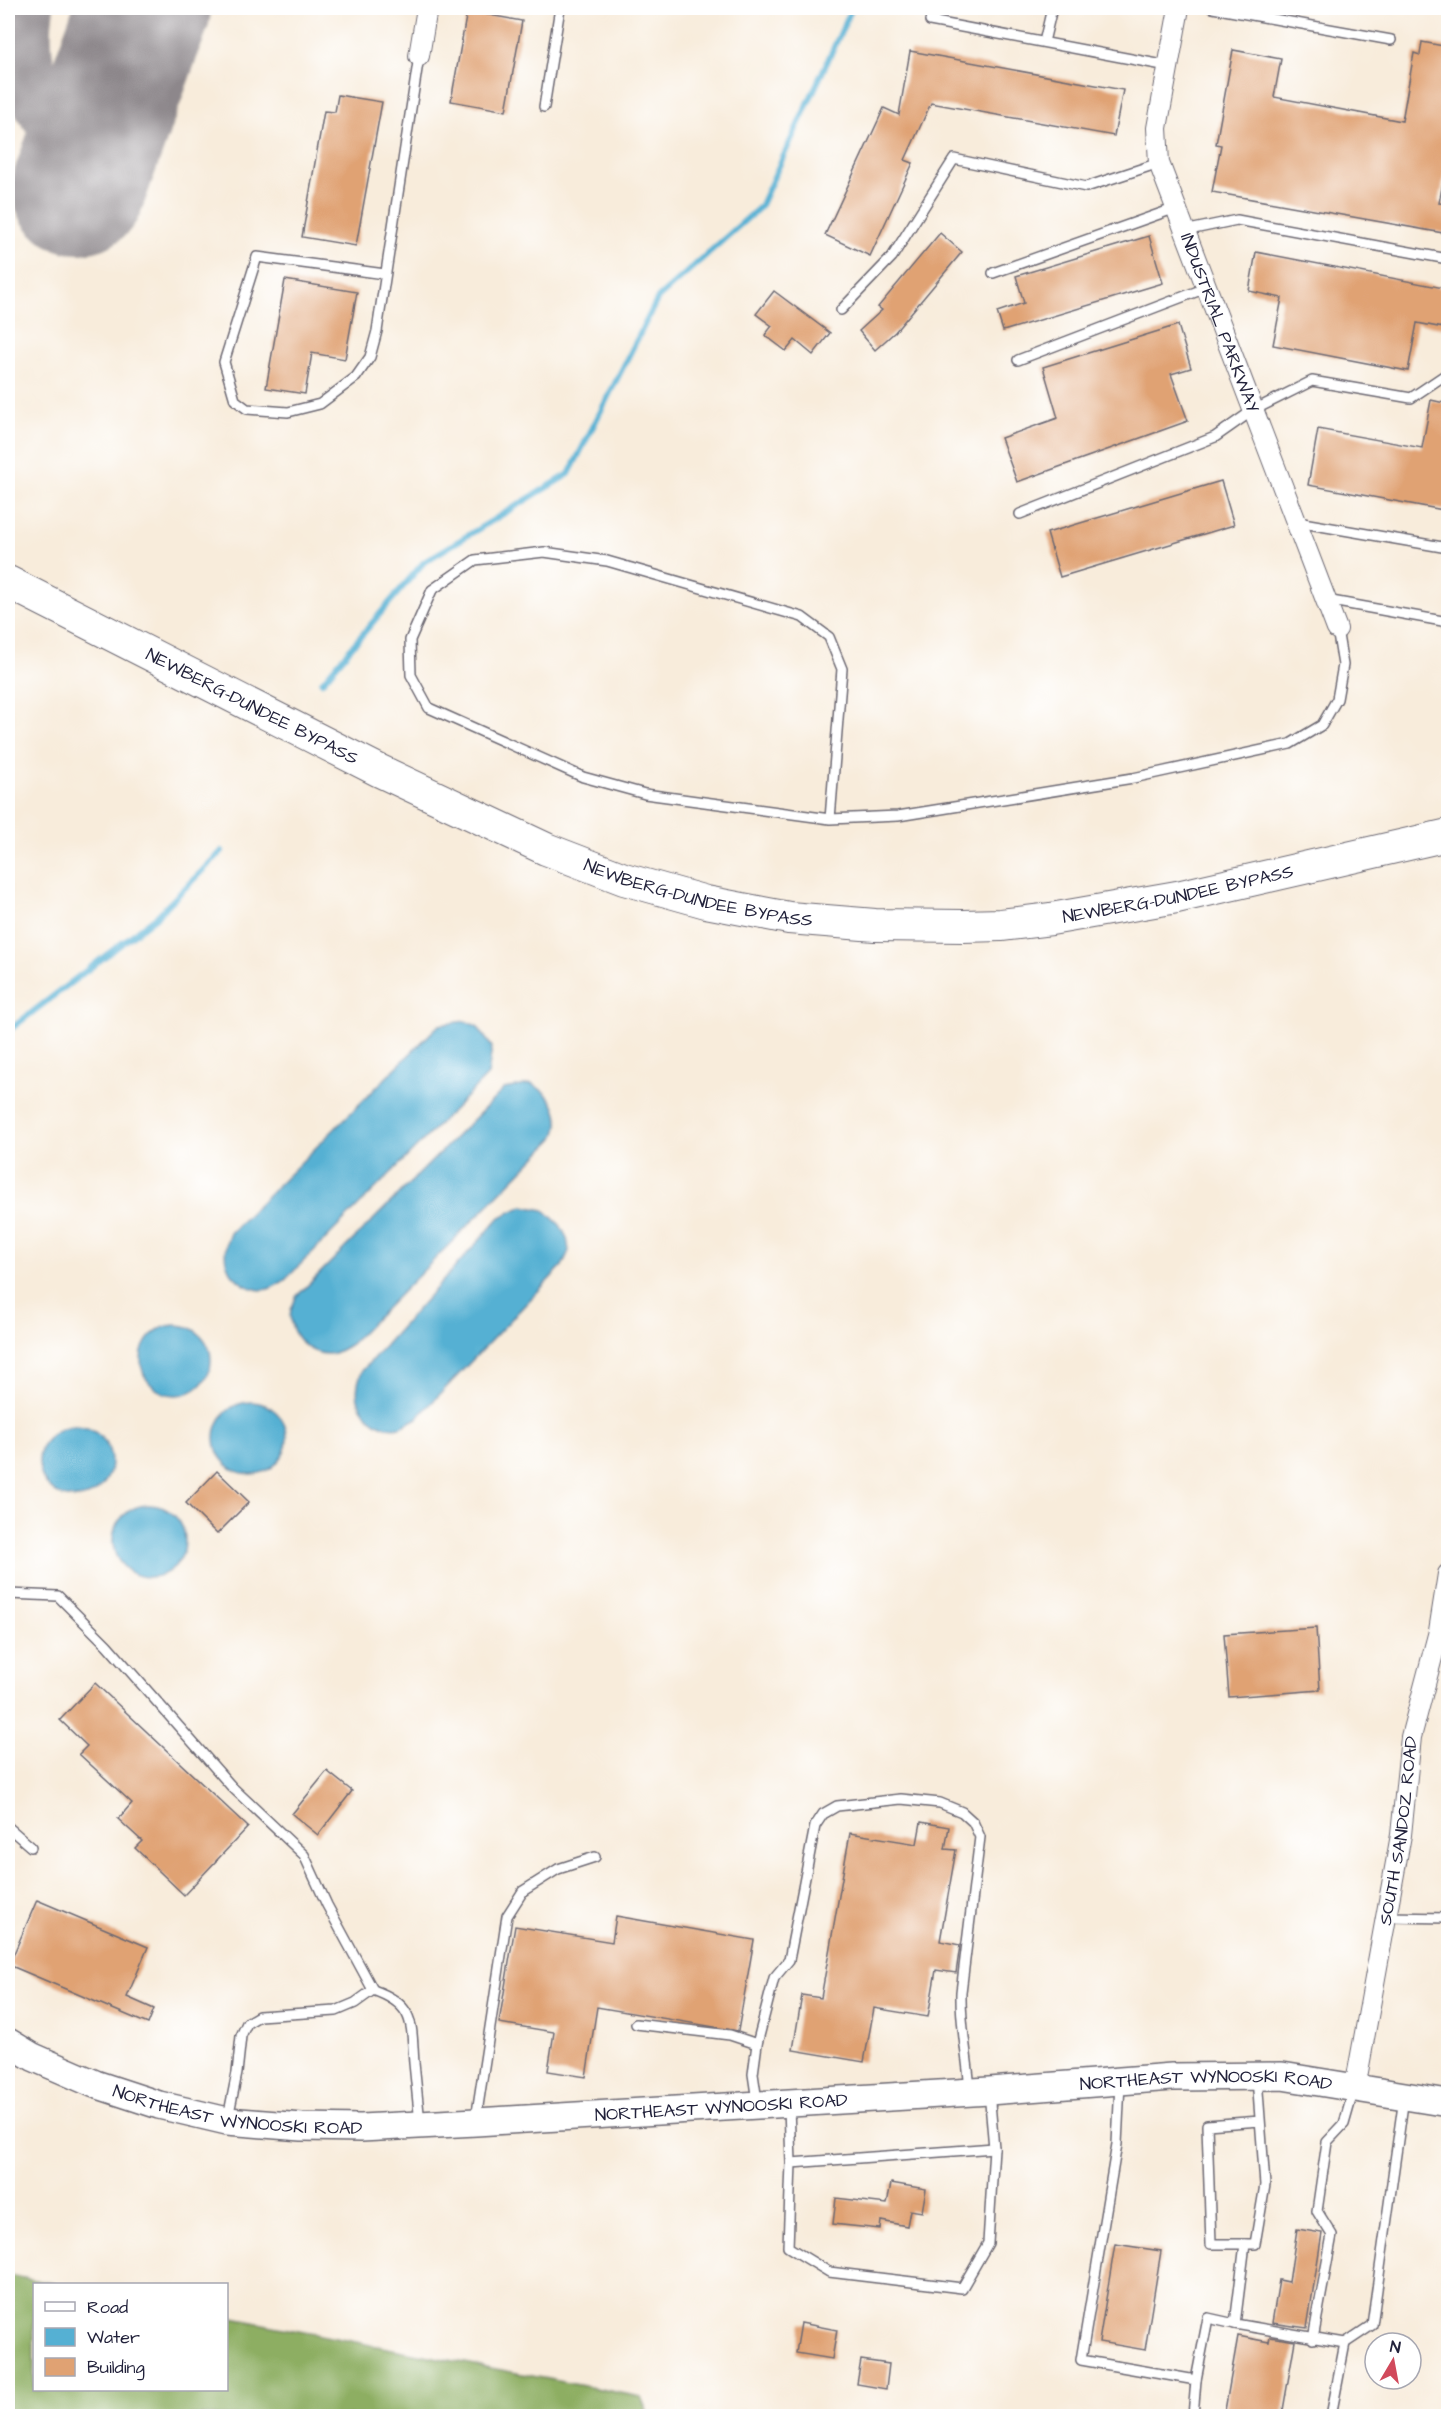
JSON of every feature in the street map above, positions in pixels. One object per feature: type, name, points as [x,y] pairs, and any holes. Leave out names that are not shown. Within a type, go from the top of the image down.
[{"type":"highway","name":"NEWBERG-DUNDEE BYPASS","points":[[8,582],[387,774],[546,849],[624,879],[706,902],[789,918],[875,925],[963,927],[1001,926],[1041,921],[1177,897],[1449,835]]},
{"type":"main road","name":"NORTHEAST WYNOOSKI ROAD","points":[[8,2042],[33,2057],[95,2084],[159,2105],[227,2121],[302,2127],[361,2128],[476,2122],[1172,2077],[1282,2076],[1449,2103]]},
{"type":"street","points":[[419,56],[427,8]]},
{"type":"street","name":"INDUSTRIAL PARKWAY","points":[[1179,8],[1157,128],[1159,162],[1337,629]]},
{"type":"street","name":"SOUTH SANDOZ ROAD","points":[[1355,2088],[1401,1835],[1412,1737],[1444,1632],[1449,1574]]},
{"type":"lane","points":[[544,107],[560,8]]},
{"type":"lane","points":[[933,8],[930,21],[1168,66]]},
{"type":"lane","points":[[1044,42],[1052,8]]},
{"type":"lane","points":[[1213,8],[1391,40]]},
{"type":"lane","points":[[385,274],[257,257],[224,362],[235,400],[247,409],[288,412],[320,404],[356,377],[370,357],[385,274],[419,56]]},
{"type":"lane","points":[[841,310],[892,256],[954,159],[1086,188],[1159,162]]},
{"type":"lane","points":[[993,273],[1176,208]]},
{"type":"lane","points":[[1184,231],[1237,220],[1449,259]]},
{"type":"lane","points":[[1018,360],[1206,288]]},
{"type":"lane","points":[[1020,514],[1215,437],[1252,411],[1312,381],[1411,398],[1449,374]]},
{"type":"lane","points":[[1295,522],[1449,548]]},
{"type":"lane","points":[[830,819],[842,669],[828,637],[802,617],[607,561],[544,552],[475,560],[432,590],[411,640],[411,675],[429,708],[583,777],[645,795],[830,819],[898,816],[1098,784],[1290,744],[1322,724],[1337,699],[1343,665],[1337,629]]},
{"type":"lane","points":[[1326,600],[1449,622]]},
{"type":"lane","points":[[8,1594],[58,1596],[107,1645],[232,1787],[304,1855],[327,1905],[373,1990],[388,1995],[408,2014],[415,2038],[414,2058],[420,2125]]},
{"type":"lane","points":[[758,2104],[753,2074],[757,2044],[774,1978],[789,1960],[815,1826],[823,1814],[837,1806],[901,1800],[940,1803],[962,1812],[973,1822],[980,1837],[960,2014],[968,2060],[994,2148],[988,2243],[963,2288],[829,2272],[788,2247],[791,2163],[788,2102]]},
{"type":"lane","points":[[8,1827],[32,1846]]},
{"type":"lane","points":[[476,2122],[507,1916],[523,1891],[558,1869],[595,1857]]},
{"type":"lane","points":[[1386,1917],[1449,1918]]},
{"type":"lane","points":[[227,2121],[237,2073],[241,2037],[247,2023],[259,2016],[336,2011],[355,2003],[373,1990]]},
{"type":"lane","points":[[636,2024],[730,2036],[757,2044]]},
{"type":"lane","points":[[1257,2076],[1265,2185],[1255,2244],[1211,2244],[1207,2125],[1260,2121]]},
{"type":"lane","points":[[1120,2081],[1117,2144],[1081,2360],[1196,2380]]},
{"type":"lane","points":[[1313,2338],[1332,2235],[1317,2211],[1327,2142],[1344,2124],[1355,2088]]},
{"type":"lane","points":[[1193,2416],[1196,2380],[1208,2318],[1345,2343],[1372,2325],[1405,2095]]},
{"type":"lane","points":[[791,2163],[994,2148]]},
{"type":"lane","points":[[1235,2324],[1245,2244]]},
{"type":"lane","points":[[1331,2416],[1345,2343]]},
{"type":"green space","points":[[8,2275],[51,2283],[33,2283],[33,2391],[228,2391],[228,2317],[641,2397],[649,2416],[8,2416]]},
{"type":"water","points":[[465,1021],[477,1026],[492,1047],[488,1075],[285,1280],[262,1290],[250,1288],[238,1280],[226,1262],[227,1241],[230,1233],[439,1025]]},
{"type":"water","points":[[531,1084],[545,1093],[554,1106],[558,1122],[554,1138],[351,1344],[334,1353],[325,1354],[316,1352],[302,1342],[296,1335],[290,1319],[296,1297],[504,1089]]},
{"type":"water","points":[[523,1206],[544,1210],[560,1225],[567,1238],[569,1251],[562,1266],[417,1418],[397,1428],[377,1423],[365,1412],[358,1400],[357,1393],[362,1371],[500,1217]]},
{"type":"water","points":[[176,1325],[189,1328],[201,1335],[208,1347],[211,1360],[208,1373],[201,1385],[189,1392],[176,1395],[163,1392],[151,1385],[144,1373],[141,1360],[144,1347],[151,1335],[163,1328]]},
{"type":"water","points":[[251,1402],[271,1408],[281,1418],[287,1438],[281,1458],[271,1468],[251,1474],[231,1468],[221,1458],[215,1438],[221,1418],[231,1408]]},
{"type":"water","points":[[75,1426],[95,1432],[105,1442],[111,1462],[105,1482],[95,1492],[75,1498],[55,1492],[45,1482],[39,1462],[45,1442],[55,1432]]},
{"type":"water","points":[[149,1505],[169,1511],[179,1521],[185,1541],[179,1561],[169,1571],[149,1577],[129,1571],[119,1561],[113,1541],[119,1521],[129,1511]]},
{"type":"building","points":[[467,11],[522,21],[506,111],[451,101]]},
{"type":"building","points":[[1422,42],[1449,47],[1449,152],[1439,203],[1449,204],[1449,234],[1212,192],[1221,145],[1216,144],[1233,50],[1281,59],[1274,97],[1402,121],[1414,53],[1420,55]]},
{"type":"building","points":[[910,51],[1123,90],[1114,136],[931,103],[905,160],[913,163],[870,256],[825,235],[884,108],[899,115]]},
{"type":"building","points":[[338,95],[382,102],[356,246],[302,237],[324,111],[335,112]]},
{"type":"building","points":[[940,233],[962,252],[895,332],[875,350],[859,331],[882,310],[878,307]]},
{"type":"building","points":[[1149,236],[1163,283],[1003,331],[997,312],[1024,303],[1016,276]]},
{"type":"building","points":[[1256,252],[1449,289],[1449,329],[1417,323],[1408,371],[1273,345],[1282,298],[1249,291]]},
{"type":"building","points":[[285,280],[357,292],[345,359],[312,353],[305,394],[266,388]]},
{"type":"building","points":[[774,291],[830,333],[813,355],[795,340],[786,351],[765,335],[772,326],[756,314]]},
{"type":"building","points":[[1178,325],[1191,368],[1171,374],[1188,421],[1017,482],[1001,438],[1058,418],[1043,367]]},
{"type":"building","points":[[1431,400],[1449,404],[1449,511],[1308,485],[1318,429],[1422,448]]},
{"type":"building","points":[[1221,481],[1234,525],[1060,577],[1047,533]]},
{"type":"building","points":[[217,1471],[249,1502],[217,1534],[186,1503]]},
{"type":"building","points":[[1316,1628],[1320,1690],[1229,1697],[1224,1634]]},
{"type":"building","points":[[95,1683],[248,1827],[184,1895],[135,1848],[142,1841],[118,1819],[132,1803],[79,1754],[87,1746],[60,1720]]},
{"type":"building","points":[[327,1771],[352,1791],[318,1835],[292,1814]]},
{"type":"building","points":[[921,1822],[949,1827],[945,1849],[956,1850],[940,1941],[960,1945],[956,1973],[936,1970],[928,2017],[874,2008],[864,2062],[793,2050],[802,1995],[821,1998],[850,1833],[917,1844]]},
{"type":"building","points":[[37,1900],[148,1947],[127,1997],[154,2009],[148,2024],[9,1965]]},
{"type":"building","points":[[616,1916],[754,1940],[738,2031],[597,2007],[586,2077],[548,2071],[554,2032],[499,2023],[515,1926],[612,1942]]},
{"type":"building","points":[[891,2183],[926,2189],[922,2212],[910,2210],[907,2226],[881,2221],[880,2229],[833,2224],[836,2198],[887,2204]]},
{"type":"building","points":[[1297,2229],[1322,2233],[1307,2328],[1272,2323],[1279,2280],[1289,2282]]},
{"type":"building","points":[[1115,2244],[1161,2251],[1145,2350],[1099,2342]]},
{"type":"building","points":[[801,2323],[837,2330],[832,2359],[796,2353]]},
{"type":"building","points":[[1238,2336],[1269,2342],[1270,2337],[1295,2341],[1282,2416],[1224,2416]]},
{"type":"building","points":[[861,2360],[889,2364],[886,2389],[857,2384]]},
{"type":"waterway","points":[[322,682],[424,562],[569,474],[658,298],[760,207],[852,8]]},
{"type":"waterway","points":[[8,1031],[156,917],[222,851]]},
{"type":"taxiway","points":[[27,8],[25,38],[28,70],[38,100],[46,112],[56,123],[74,131],[89,126],[107,111]]},
{"type":"runway","points":[[79,187],[144,8]]}]
